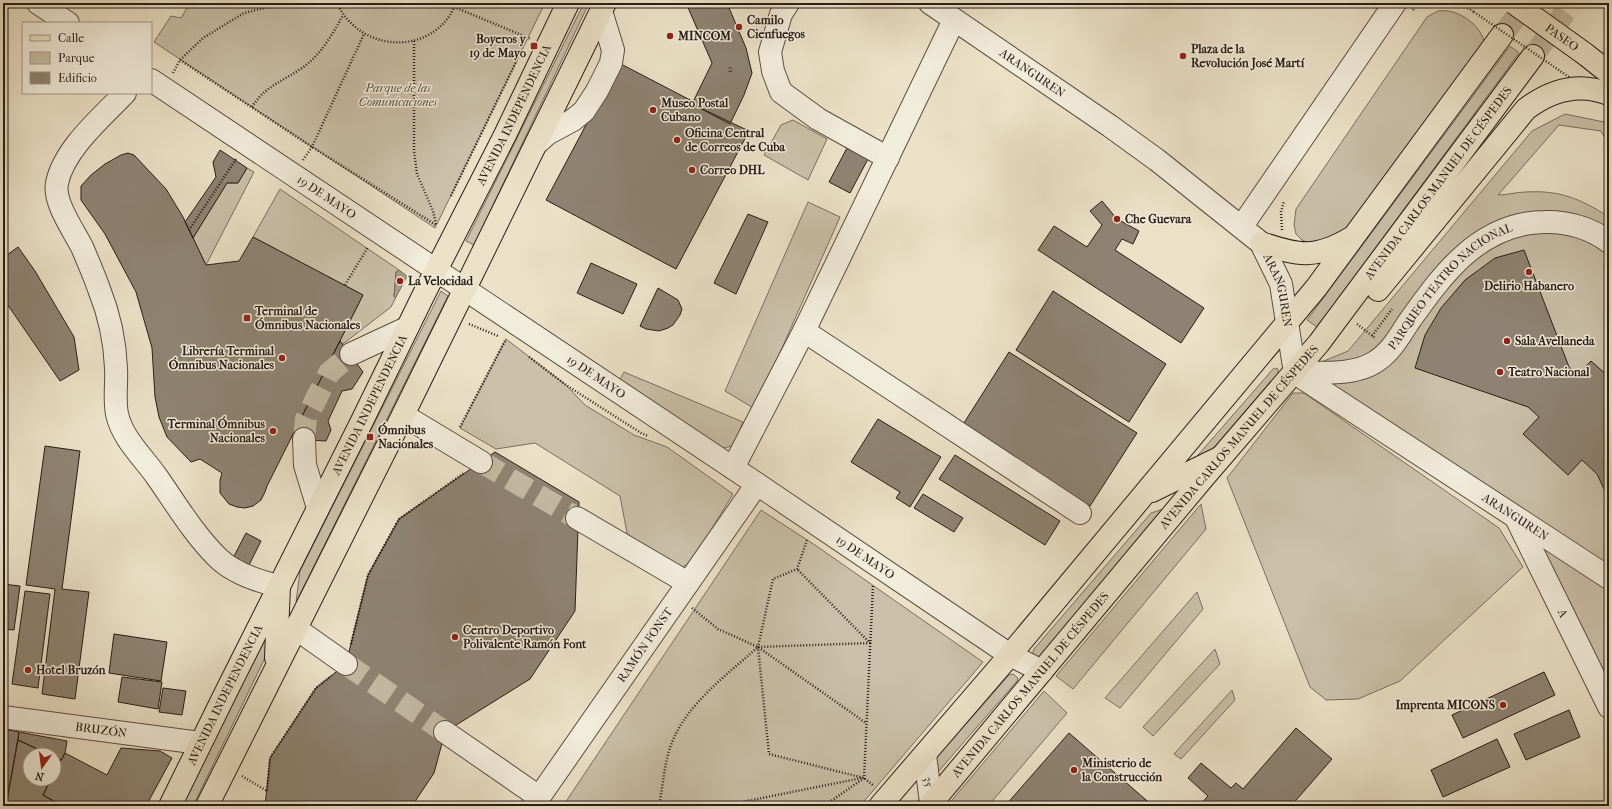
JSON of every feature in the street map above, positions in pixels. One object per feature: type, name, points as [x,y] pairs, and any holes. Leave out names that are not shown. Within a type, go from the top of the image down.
[{"type":"main road","name":"AVENIDA INDEPENDENCIA","points":[[170,806],[435,270],[538,43],[568,3]]},
{"type":"main road","name":"PASEO","points":[[1514,3],[1609,73]]},
{"type":"main road","points":[[207,806],[403,415],[603,7]]},
{"type":"main road","points":[[880,806],[1010,655],[1286,324],[1356,235],[1502,34]]},
{"type":"main road","name":"AVENIDA CARLOS MANUEL DE CÉSPEDES","points":[[932,805],[1221,457],[1295,373],[1533,56]]},
{"type":"main road","points":[[1319,343],[1350,319],[1370,299],[1526,109],[1548,94],[1566,89],[1584,88],[1609,94]]},
{"type":"main road","points":[[1262,243],[1289,252],[1314,253],[1326,251],[1356,235]]},
{"type":"main road","points":[[1144,495],[1221,457]]},
{"type":"main road","points":[[276,666],[279,586]]},
{"type":"street","points":[[38,3],[66,22]]},
{"type":"street","points":[[788,3],[780,14],[770,52],[773,71],[781,92],[818,119],[888,158]]},
{"type":"street","name":"ARANGUREN","points":[[930,3],[1110,126],[1242,226],[1262,243],[1281,284],[1286,324],[1295,373],[1517,520],[1609,578]]},
{"type":"street","points":[[536,144],[547,134],[573,120],[584,112],[600,86],[610,63],[613,50],[603,7]]},
{"type":"street","points":[[1242,226],[1403,8]]},
{"type":"street","points":[[733,468],[804,331],[954,20]]},
{"type":"street","name":"19 DE MAYO","points":[[158,84],[1010,655],[1042,671]]},
{"type":"street","points":[[124,94],[90,129],[74,149],[63,166],[56,185],[67,219],[82,246],[100,290],[113,337],[116,368],[117,413],[122,430],[184,517],[217,557],[235,570],[255,579],[279,586]]},
{"type":"street","name":"PARQUEO TEATRO NACIONAL","points":[[1295,373],[1356,369],[1375,362],[1391,348],[1448,269],[1466,253],[1486,239],[1511,228],[1536,222],[1554,222],[1578,226],[1609,242]]},
{"type":"street","points":[[351,354],[407,328]]},
{"type":"street","points":[[804,331],[1080,513]]},
{"type":"street","points":[[403,415],[451,444],[473,467]]},
{"type":"street","points":[[304,439],[305,465],[318,508]]},
{"type":"street","name":"RAMÓN FONST","points":[[536,802],[757,484]]},
{"type":"street","points":[[577,518],[683,590]]},
{"type":"street","name":"A","points":[[1517,520],[1609,707]]},
{"type":"street","points":[[295,628],[346,664]]},
{"type":"street","name":"BRUZÓN","points":[[3,717],[200,743]]},
{"type":"street","points":[[445,732],[536,802]]},
{"type":"street","name":"35","points":[[925,755],[932,805]]},
{"type":"path","points":[[158,84],[202,38],[244,13],[285,3]]},
{"type":"path","points":[[337,3],[343,15],[364,34],[388,42],[414,41],[424,37],[442,25],[456,3]]},
{"type":"path","points":[[1403,8],[1419,3]]},
{"type":"path","points":[[1460,3],[1569,77]]},
{"type":"path","points":[[454,7],[538,43]]},
{"type":"path","points":[[252,107],[262,93],[303,68],[319,52],[333,33],[343,15]]},
{"type":"path","points":[[532,31],[538,43]]},
{"type":"path","points":[[293,175],[312,148],[364,34]]},
{"type":"path","points":[[414,41],[415,159],[417,174],[434,211],[436,225]]},
{"type":"path","points":[[525,45],[538,43]]},
{"type":"path","points":[[450,197],[522,52]]},
{"type":"path","points":[[180,60],[312,148],[436,225]]},
{"type":"path","points":[[189,230],[239,156]]},
{"type":"path","points":[[1285,194],[1281,212],[1282,224],[1289,252]]},
{"type":"path","points":[[436,225],[440,218]]},
{"type":"path","points":[[345,285],[370,243]]},
{"type":"path","points":[[1372,336],[1396,305]]},
{"type":"path","points":[[1350,319],[1391,348]]},
{"type":"path","points":[[451,444],[506,339],[465,322]]},
{"type":"path","points":[[242,776],[267,791],[270,758],[316,688],[346,664],[368,575],[399,519],[473,467]]},
{"type":"path","points":[[808,535],[797,569],[773,579],[758,647],[769,754],[864,778]]},
{"type":"path","points":[[864,778],[873,580],[880,568]]},
{"type":"path","points":[[797,569],[870,643]]},
{"type":"path","points":[[683,590],[718,629],[758,647],[866,723]]},
{"type":"path","points":[[659,806],[671,746],[679,728],[700,700],[758,647],[870,643]]},
{"type":"path","points":[[722,806],[864,778]]},
{"type":"path","points":[[824,806],[864,778]]},
{"type":"green space","name":"Parque de las Comunicaciones","points":[[190,3],[545,3],[435,228],[154,42],[171,16],[181,18]]},
{"type":"green space","points":[[584,3],[589,3],[474,245],[466,241]]},
{"type":"green space","points":[[1438,11],[1453,12],[1468,19],[1479,31],[1485,45],[1368,208],[1338,237],[1309,243],[1302,240],[1296,234],[1294,225],[1296,209],[1427,17]]},
{"type":"green space","points":[[1510,46],[1519,53],[1317,327],[1307,320]]},
{"type":"green space","points":[[1565,114],[1604,122],[1609,129],[1609,145],[1601,131],[1559,125],[1498,195],[1523,192],[1560,194],[1589,205],[1609,217],[1609,718],[1532,572],[1517,520],[1295,373],[1348,351],[1532,131]]},
{"type":"green space","points":[[793,120],[827,139],[808,180],[764,155],[781,125]]},
{"type":"green space","points":[[247,168],[254,172],[206,265],[193,238],[227,183],[238,183]]},
{"type":"green space","points":[[280,189],[399,270],[396,272],[394,296],[396,297],[391,307],[335,350],[363,295],[253,237]]},
{"type":"green space","points":[[808,202],[840,217],[755,409],[725,391]]},
{"type":"green space","points":[[441,291],[448,296],[296,602],[300,571]]},
{"type":"green space","points":[[506,339],[566,385],[585,405],[634,435],[667,447],[733,494],[692,561],[678,570],[645,550],[627,533],[620,496],[535,443],[496,449],[460,428]]},
{"type":"green space","points":[[1274,368],[1278,369],[1277,379],[1213,451],[1192,462]]},
{"type":"green space","points":[[624,372],[743,422],[733,446],[718,449],[618,383]]},
{"type":"green space","points":[[1293,393],[1304,393],[1499,528],[1523,567],[1400,681],[1358,699],[1326,700],[1310,687],[1227,478]]},
{"type":"green space","points":[[1201,504],[1206,529],[1073,689],[1056,676]]},
{"type":"green space","points":[[1167,508],[1041,657],[1034,658],[1032,655],[1034,649],[1151,513]]},
{"type":"green space","points":[[761,510],[815,545],[983,662],[860,806],[563,806]]},
{"type":"green space","points":[[1197,592],[1203,609],[1120,708],[1105,698]]},
{"type":"green space","points":[[268,631],[264,660],[193,806],[181,806]]},
{"type":"green space","points":[[1215,649],[1220,664],[1153,736],[1143,727]]},
{"type":"green space","points":[[1013,674],[1018,678],[1017,681],[937,773],[936,758],[1009,675]]},
{"type":"green space","points":[[1232,690],[1235,700],[1181,759],[1174,754]]},
{"type":"green space","points":[[1044,691],[1067,713],[988,806],[947,806]]},
{"type":"shaded area","points":[[399,270],[407,276],[396,297],[394,297],[396,272]]},
{"type":"building","points":[[686,3],[727,3],[746,48],[752,73],[744,95],[730,124],[692,104],[712,63]]},
{"type":"building","points":[[619,63],[694,102],[692,104],[749,131],[676,269],[546,200]]},
{"type":"building","points":[[847,148],[868,159],[850,193],[829,182]]},
{"type":"building","points":[[220,150],[247,168],[238,183],[227,183],[193,238],[185,222],[216,177],[213,162]]},
{"type":"building","name":"Terminal de Ómnibus Nacionales","points":[[128,153],[134,155],[166,189],[183,217],[206,265],[239,261],[253,237],[363,295],[261,500],[253,506],[245,508],[229,504],[220,493],[220,480],[222,473],[200,459],[191,462],[167,437],[159,417],[155,397],[152,348],[136,292],[105,234],[81,200],[81,186],[91,175],[105,164],[121,155]]},
{"type":"building","points":[[1102,201],[1117,219],[1139,231],[1133,244],[1122,239],[1115,250],[1204,308],[1181,343],[1038,250],[1054,226],[1087,247],[1102,225],[1090,211]]},
{"type":"building","points":[[748,214],[768,222],[736,294],[714,283]]},
{"type":"building","points":[[18,247],[35,271],[74,337],[79,370],[60,381],[3,298],[3,258]]},
{"type":"building","name":"Teatro Nacional","points":[[1524,250],[1569,367],[1578,375],[1591,361],[1609,377],[1609,500],[1597,474],[1582,460],[1568,475],[1523,434],[1539,417],[1528,407],[1415,368],[1425,335],[1441,308],[1465,280],[1495,258]]},
{"type":"building","points":[[591,263],[637,284],[623,314],[577,293]]},
{"type":"building","points":[[658,288],[678,300],[682,309],[673,325],[659,331],[646,329],[640,326]]},
{"type":"building","points":[[1053,291],[1166,364],[1129,422],[1016,350]]},
{"type":"building","points":[[340,341],[363,372],[352,389],[342,391],[328,421],[331,430],[326,441],[306,440],[292,436]]},
{"type":"building","points":[[1009,352],[1137,433],[1090,506],[962,426]]},
{"type":"building","points":[[878,419],[941,457],[910,507],[896,498],[900,492],[851,462]]},
{"type":"building","points":[[45,446],[80,451],[62,589],[89,592],[75,699],[42,694],[55,589],[26,585]]},
{"type":"building","name":"Centro Deportivo Polivalente Ramón Font","points":[[495,452],[579,502],[575,611],[530,679],[445,732],[434,773],[412,806],[265,806],[270,758],[316,688],[346,664],[368,575],[399,519]]},
{"type":"building","points":[[955,455],[1060,521],[1045,545],[939,479]]},
{"type":"building","points":[[923,494],[963,518],[954,532],[914,508]]},
{"type":"building","points":[[246,533],[261,541],[246,571],[230,564]]},
{"type":"building","points":[[3,584],[20,586],[14,630],[3,629]]},
{"type":"building","points":[[25,591],[50,594],[38,688],[12,684]]},
{"type":"building","points":[[114,634],[167,642],[161,681],[109,673]]},
{"type":"building","name":"Imprenta MICONS","points":[[1544,672],[1555,695],[1463,738],[1452,715]]},
{"type":"building","points":[[122,677],[162,682],[158,709],[118,702]]},
{"type":"building","points":[[163,688],[186,691],[182,715],[159,712]]},
{"type":"building","points":[[1569,710],[1580,737],[1526,760],[1514,734]]},
{"type":"building","name":"Ministerio de la Construcción","points":[[1296,728],[1332,759],[1291,806],[1199,806],[1208,796],[1188,778],[1201,763],[1231,788],[1236,783],[1243,789]]},
{"type":"building","points":[[3,729],[19,732],[6,806],[3,806]]},
{"type":"building","points":[[19,732],[67,741],[65,753],[62,758],[62,747],[33,747],[18,740]]},
{"type":"building","name":"Ministerio de la Construcción","points":[[1069,733],[1153,806],[1005,806]]},
{"type":"building","points":[[1497,739],[1510,767],[1443,797],[1431,770]]},
{"type":"building","points":[[18,740],[33,747],[22,747],[22,787],[47,787],[43,795],[63,806],[6,806]]},
{"type":"building","points":[[121,748],[160,751],[172,758],[146,806],[63,806],[43,795],[47,787],[62,787],[62,759],[65,753],[107,775]]},
{"type":"tunnel","points":[[1502,35],[1527,3]]},
{"type":"tunnel","points":[[1533,56],[1572,3]]},
{"type":"tunnel","points":[[304,439],[306,419],[329,373],[351,354]]},
{"type":"tunnel","points":[[481,462],[577,518]]},
{"type":"tunnel","points":[[346,664],[445,732]]},
{"type":"place","name":"Camilo Cienfuegos","points":[[739,27]]},
{"type":"place","name":"MINCOM","points":[[670,36]]},
{"type":"place","name":"Boyeros y 19 de Mayo","points":[[534,46]]},
{"type":"place","name":"Plaza de la Revolución José Martí","points":[[1183,56]]},
{"type":"place","name":"Museo Postal Cubano","points":[[653,110]]},
{"type":"place","name":"Oficina Central de Correos de Cuba","points":[[677,140]]},
{"type":"place","name":"Correo DHL","points":[[692,170]]},
{"type":"place","name":"Che Guevara","points":[[1117,219]]},
{"type":"place","name":"Delirio Habanero","points":[[1529,272]]},
{"type":"place","name":"La Velocidad","points":[[400,281]]},
{"type":"place","name":"Terminal de Ómnibus Nacionales","points":[[247,318]]},
{"type":"place","name":"Sala Avellaneda","points":[[1507,341]]},
{"type":"place","name":"Librería Terminal Ómnibus Nacionales","points":[[282,358]]},
{"type":"place","name":"Teatro Nacional","points":[[1500,372]]},
{"type":"place","name":"Terminal Ómnibus Nacionales","points":[[273,431]]},
{"type":"place","name":"Ómnibus Nacionales","points":[[370,437]]},
{"type":"place","name":"Centro Deportivo Polivalente Ramón Font","points":[[455,637]]},
{"type":"place","name":"Hotel Bruzón","points":[[28,670]]},
{"type":"place","name":"Imprenta MICONS","points":[[1503,705]]},
{"type":"place","name":"Ministerio de la Construcción","points":[[1074,770]]}]
